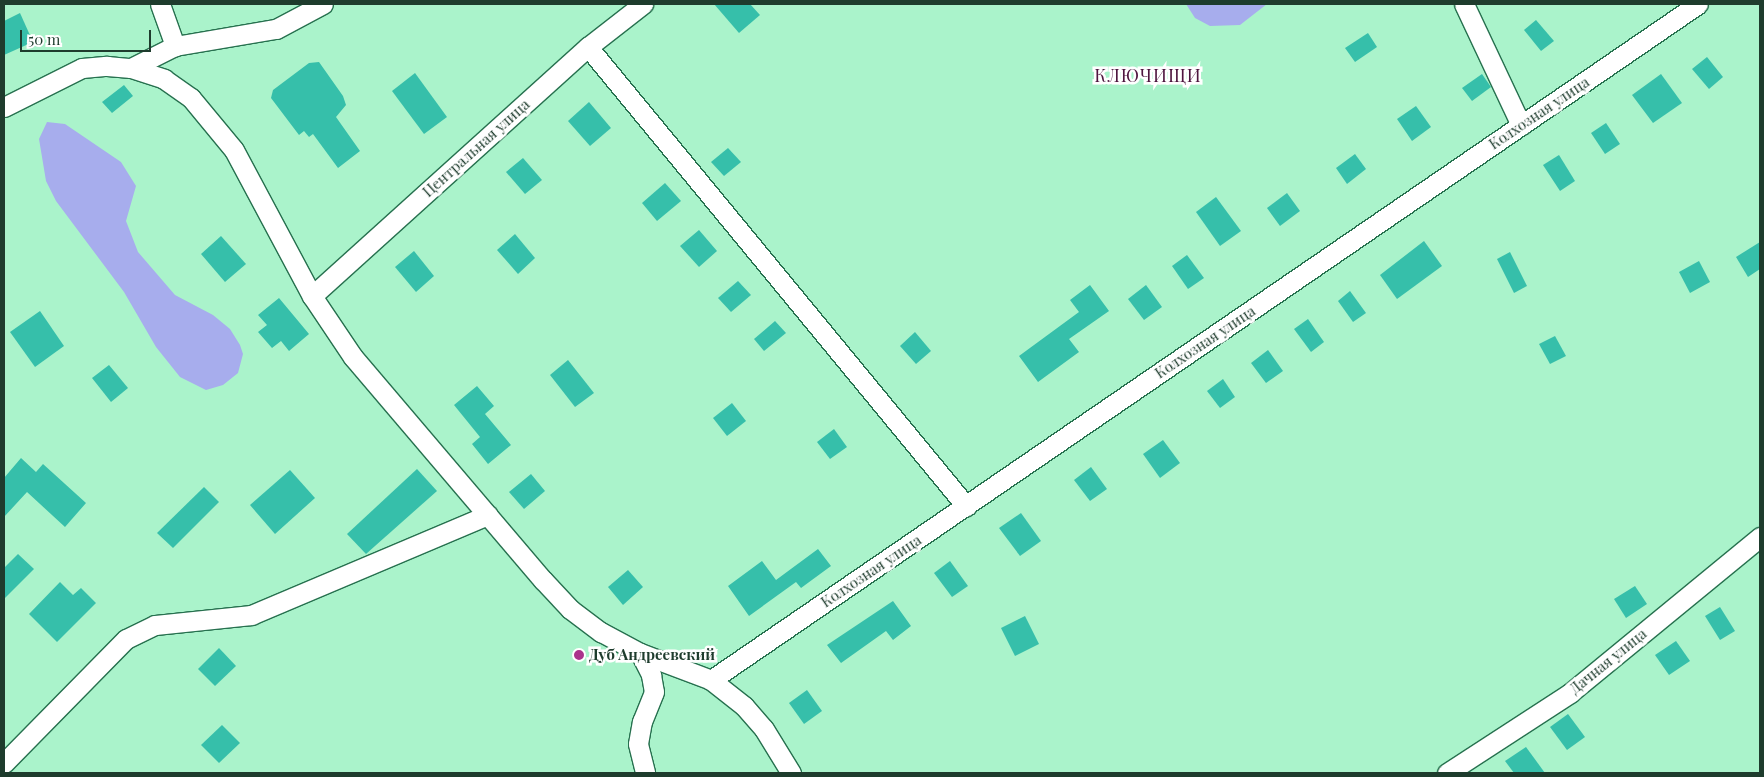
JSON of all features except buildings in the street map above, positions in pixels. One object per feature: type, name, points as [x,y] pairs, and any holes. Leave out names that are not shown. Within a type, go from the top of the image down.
[{"type":"street","points":[[160,4],[175,46]]},
{"type":"street","points":[[131,68],[175,46],[276,29],[323,4]]},
{"type":"street","name":"Центральная улица","points":[[312,296],[588,47],[643,4]]},
{"type":"street","points":[[1464,4],[1521,125]]},
{"type":"street","name":"Колхозная улица","points":[[712,680],[1698,4]]},
{"type":"street","points":[[588,47],[966,506]]},
{"type":"street","points":[[4,107],[82,68],[131,68],[164,79],[191,98],[234,150],[312,296],[353,357],[570,609],[601,632],[640,653],[712,680],[744,706],[764,729],[791,773]]},
{"type":"street","points":[[4,763],[126,639],[155,625],[251,615],[488,515]]},
{"type":"street","name":"Дачная улица","points":[[1447,773],[1570,692],[1760,537]]},
{"type":"street","points":[[640,653],[651,675],[654,692],[642,721],[638,744],[645,773]]},
{"type":"shaded area","points":[[1186,4],[1267,4],[1240,25],[1210,26],[1195,18]]},
{"type":"shaded area","points":[[47,122],[65,124],[121,162],[136,186],[126,221],[138,252],[175,295],[213,315],[230,329],[240,345],[243,354],[238,373],[223,385],[206,390],[180,377],[156,347],[124,292],[56,201],[46,181],[39,139]]},
{"type":"place","name":"Дуб Андреевский","points":[[579,655]]},
{"type":"district","name":"КЛЮЧИЩИ","points":[[1148,75]]}]
